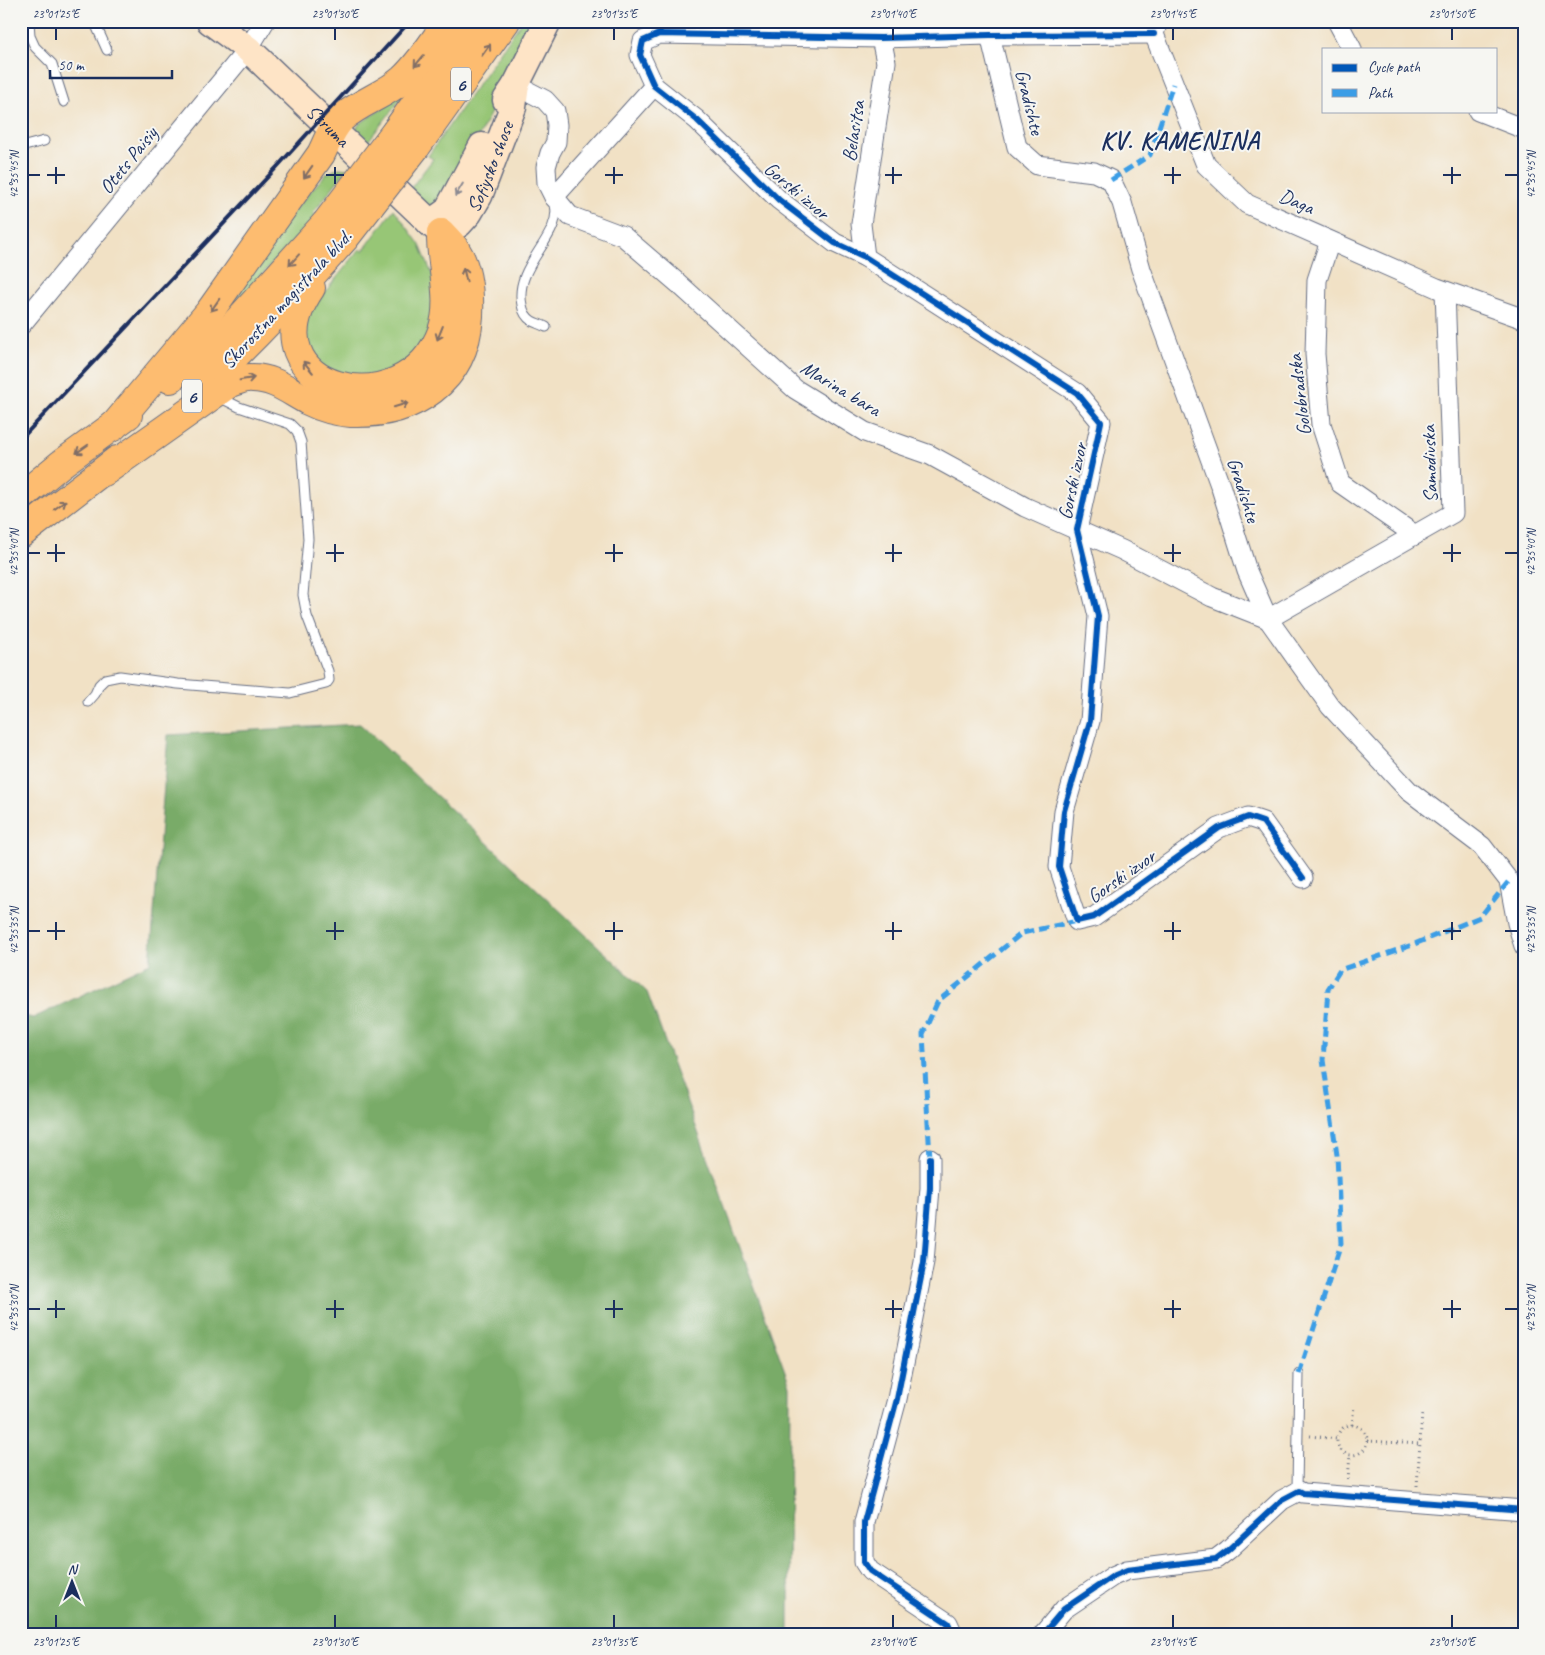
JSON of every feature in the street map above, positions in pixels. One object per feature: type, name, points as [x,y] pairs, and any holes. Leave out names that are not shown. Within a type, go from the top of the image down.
[{"type":"highway","points":[[113,427],[210,311],[321,154],[333,130],[342,118],[382,95],[403,79],[422,58],[448,21]]},
{"type":"highway","name":"Skorostna magistrala blvd.","points":[[406,139],[474,21]]},
{"type":"highway","name":"Skorostna magistrala blvd.","points":[[21,534],[104,472],[198,392],[239,354],[282,309],[336,231],[406,139],[506,21]]},
{"type":"highway","points":[[336,231],[300,308],[294,338],[298,354],[316,376],[329,383],[359,389],[395,383],[409,374],[434,346],[442,331],[446,313],[441,256],[436,228]]},
{"type":"highway","points":[[104,472],[230,383],[250,377],[270,379],[308,401],[329,409],[350,413],[372,412],[398,407],[434,390],[456,365],[464,347],[470,304],[463,265],[456,250],[436,228]]},
{"type":"highway","name":"Skorostna magistrala blvd.","points":[[21,497],[61,464],[113,427],[232,327],[336,231]]},
{"type":"main road","name":"Struma","points":[[210,21],[248,49],[436,228]]},
{"type":"main road","name":"Sofiysko shose","points":[[436,228],[459,224],[469,213],[479,196],[513,108],[516,85],[548,21]]},
{"type":"street","name":"Otets Paisiy","points":[[21,326],[248,49],[265,21]]},
{"type":"street","points":[[862,21],[881,38],[1156,28]]},
{"type":"street","points":[[1337,21],[1351,48]]},
{"type":"street","name":"Daga","points":[[1156,28],[1206,165],[1247,204],[1445,290],[1524,319]]},
{"type":"street","name":"Gorski izvor","points":[[881,38],[659,34],[643,41],[640,55],[654,86],[697,120],[779,200],[835,243],[865,257],[1076,393],[1101,422],[1077,530],[1098,616],[1090,721],[1064,811],[1059,867],[1077,921],[1094,917],[1220,828],[1248,817],[1263,822],[1303,878]]},
{"type":"street","name":"Gradishte","points":[[990,34],[1017,147],[1037,165],[1094,172],[1111,180],[1122,204],[1141,269],[1221,488],[1247,571],[1268,619],[1330,706],[1409,791],[1482,846],[1509,881],[1517,923],[1524,946]]},
{"type":"street","name":"Belasitsa","points":[[865,257],[861,224],[886,62],[881,38]]},
{"type":"street","name":"Marina bara","points":[[516,85],[545,100],[555,111],[557,125],[556,142],[546,167],[547,182],[554,197],[570,216],[623,236],[679,284],[794,389],[865,432],[930,455],[1025,507],[1122,550],[1212,597],[1268,619]]},
{"type":"street","points":[[554,197],[654,86]]},
{"type":"street","points":[[1481,112],[1524,129]]},
{"type":"street","name":"Golobradska","points":[[1330,241],[1316,280],[1315,354],[1321,424],[1340,483],[1415,535]]},
{"type":"street","name":"Samodivska","points":[[1268,619],[1453,513],[1445,290]]},
{"type":"street","points":[[930,1158],[930,1188],[924,1262],[897,1399],[864,1522],[864,1562],[870,1571],[948,1623],[953,1634]]},
{"type":"street","points":[[1042,1634],[1064,1609],[1113,1576],[1127,1570],[1216,1559],[1282,1500],[1299,1491],[1346,1497],[1524,1510]]},
{"type":"lane","points":[[29,21],[30,36],[36,47],[52,64],[64,102]]},
{"type":"lane","points":[[94,21],[107,50]]},
{"type":"lane","points":[[21,147],[44,142]]},
{"type":"lane","points":[[546,327],[531,320],[524,312],[520,297],[523,280],[529,265],[551,230],[557,212],[554,197]]},
{"type":"lane","points":[[88,702],[105,679],[120,676],[178,684],[290,693],[326,684],[329,680],[328,671],[307,616],[303,595],[308,539],[301,442],[297,431],[290,424],[239,407],[215,394]]},
{"type":"lane","points":[[1299,1374],[1297,1435],[1297,1488],[1299,1491]]},
{"type":"path","points":[[1352,1424],[1354,1406]]},
{"type":"path","points":[[1415,1502],[1422,1414]]},
{"type":"path","points":[[1352,1424],[1361,1428],[1367,1436],[1363,1450],[1355,1455],[1350,1455],[1341,1450],[1337,1439],[1342,1428],[1352,1424]]},
{"type":"path","points":[[1297,1435],[1337,1439]]},
{"type":"path","points":[[1367,1441],[1420,1444]]},
{"type":"path","points":[[1346,1497],[1350,1455]]},
{"type":"green space","points":[[522,21],[537,21],[443,207],[426,211],[407,193],[433,159],[428,156]]},
{"type":"green space","points":[[418,77],[362,149],[354,133],[359,124],[386,106]]},
{"type":"green space","points":[[339,168],[347,169],[313,213],[316,216],[220,320],[295,209],[326,174]]},
{"type":"green space","points":[[394,209],[420,245],[434,279],[436,319],[424,349],[390,377],[358,380],[320,368],[304,352],[307,314],[360,249],[363,251]]},
{"type":"green space","points":[[360,724],[647,992],[790,1385],[789,1634],[21,1634],[21,1015],[33,1018],[150,963],[168,735]]},
{"type":"railway","points":[[21,439],[277,167],[410,21]]},
{"type":"marked path","points":[[1111,180],[1150,155],[1173,84]]},
{"type":"marked path","points":[[1299,1374],[1341,1244],[1337,1155],[1323,1060],[1328,989],[1340,970],[1412,945],[1480,917],[1509,881]]},
{"type":"marked path","points":[[930,1158],[923,1034],[938,1001],[1022,933],[1077,921]]},
{"type":"cycle path","points":[[1154,34],[881,38],[659,34],[643,41],[640,55],[654,86],[697,120],[779,200],[835,243],[865,257],[1077,393],[1101,422],[1077,530],[1098,616],[1090,721],[1064,811],[1059,867],[1077,921],[1094,917],[1219,828],[1248,817],[1263,822],[1303,878]]},
{"type":"cycle path","points":[[930,1158],[930,1188],[924,1262],[897,1399],[864,1522],[864,1562],[870,1571],[948,1623],[953,1634]]},
{"type":"cycle path","points":[[1043,1634],[1064,1609],[1113,1576],[1127,1570],[1216,1559],[1282,1500],[1299,1491],[1303,1493],[1524,1510]]},
{"type":"district","name":"KV. KAMENINA","points":[[1180,140]]}]
